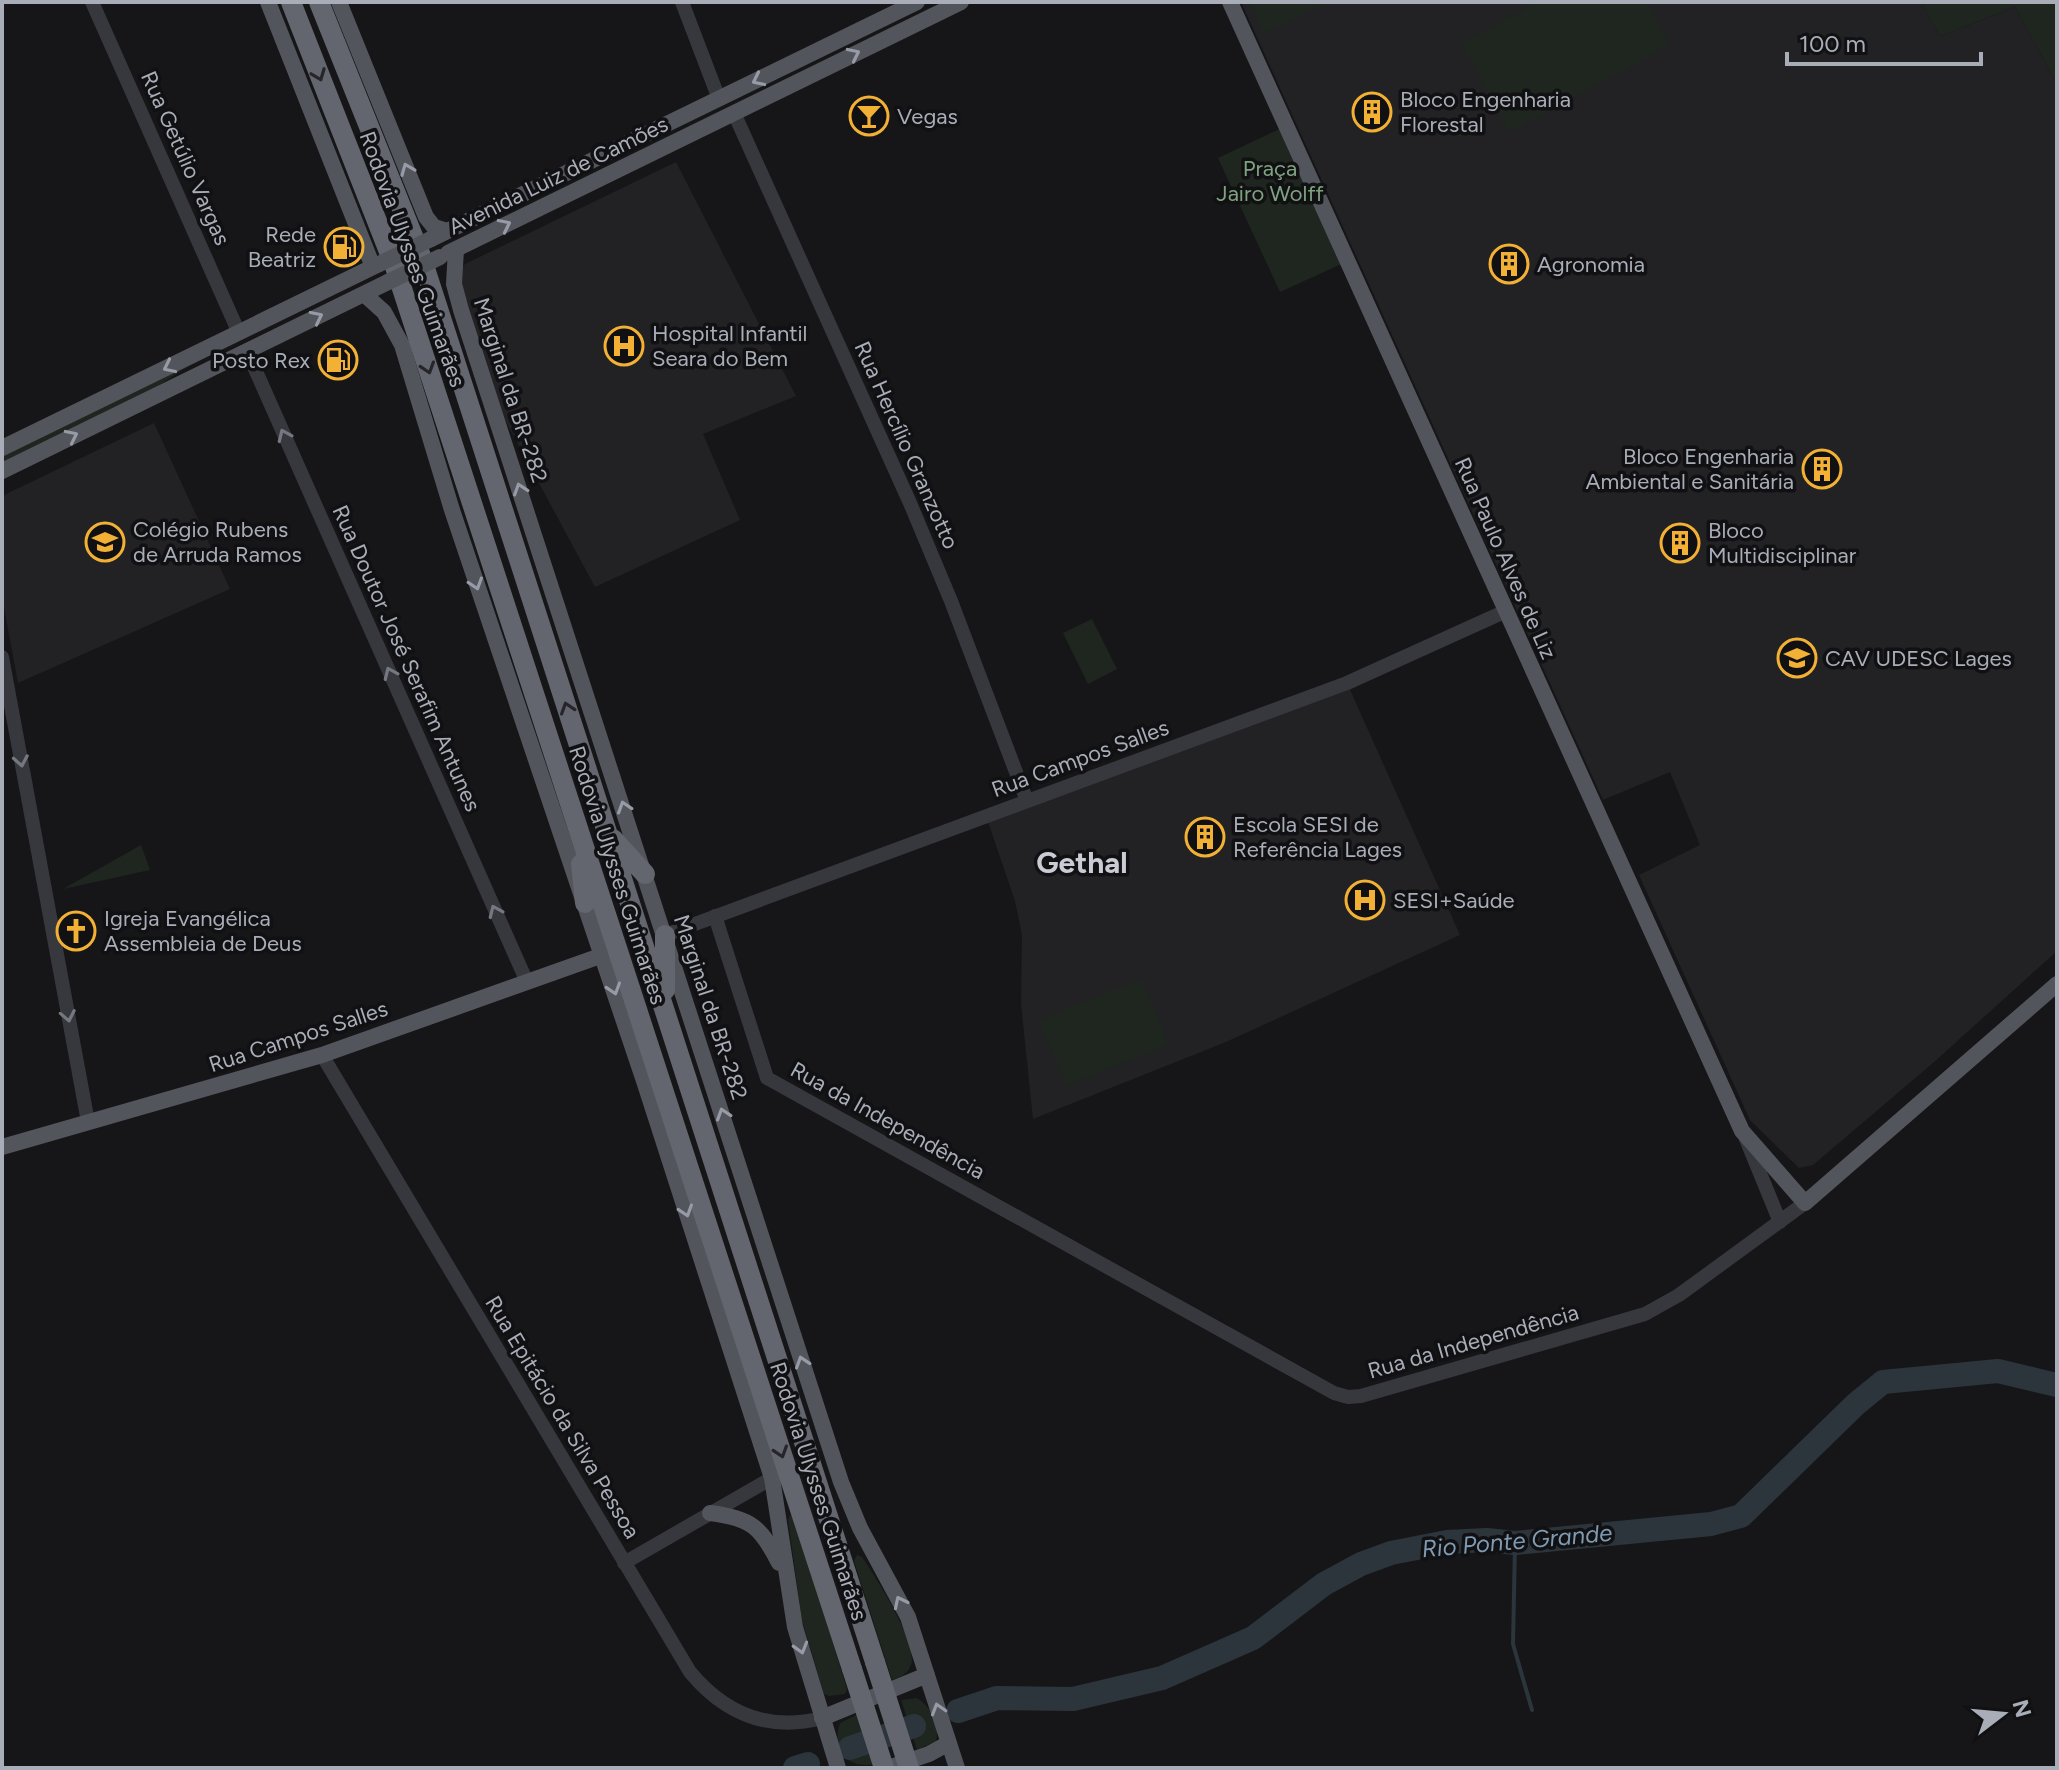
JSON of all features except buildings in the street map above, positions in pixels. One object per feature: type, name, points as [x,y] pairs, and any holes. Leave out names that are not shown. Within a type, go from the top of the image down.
[{"type":"highway","name":"Rodovia Ulysses Guimarães","points":[[291,2],[395,267],[886,1768]]},
{"type":"highway","name":"Rodovia Ulysses Guimarães","points":[[319,2],[421,256],[909,1768]]},
{"type":"highway","points":[[576,824],[585,903]]},
{"type":"highway","points":[[608,835],[645,874]]},
{"type":"highway","points":[[665,935],[665,1010]]},
{"type":"highway","points":[[645,1084],[683,1151]]},
{"type":"main road","points":[[268,2],[376,266]]},
{"type":"main road","points":[[339,2],[426,217],[434,227],[447,231]]},
{"type":"main road","name":"Avenida Luiz de Camões","points":[[2,448],[917,2]]},
{"type":"main road","name":"Avenida Luiz de Camões","points":[[2,471],[961,2]]},
{"type":"main road","name":"Rua Paulo Alves de Liz","points":[[1230,2],[1742,1131],[1805,1203]]},
{"type":"main road","points":[[719,99],[728,104],[748,102],[825,69]]},
{"type":"main road","points":[[661,149],[662,140],[681,128],[696,110]]},
{"type":"main road","name":"Marginal da BR-282","points":[[456,249],[454,284],[461,310],[841,1482],[860,1528],[904,1608],[957,1768]]},
{"type":"main road","points":[[364,294],[384,312],[402,345],[461,538],[603,955],[772,1478],[795,1627],[838,1768]]},
{"type":"main road","points":[[239,333],[247,351]]},
{"type":"main road","name":"Rua Campos Salles","points":[[2,1147],[322,1055],[603,955]]},
{"type":"main road","name":"Rua da Independência","points":[[1805,1203],[2057,984]]},
{"type":"main road","points":[[710,1513],[751,1522],[771,1547],[785,1575]]},
{"type":"main road","points":[[822,1718],[927,1675]]},
{"type":"main road","points":[[886,1768],[929,1754],[949,1743]]},
{"type":"street","name":"Rua Getúlio Vargas","points":[[92,2],[239,333]]},
{"type":"street","points":[[682,2],[719,99]]},
{"type":"street","name":"Rua Hercílio Granzotto","points":[[734,113],[910,503],[1027,801]]},
{"type":"street","name":"Rua Doutor José Serafim Antunes","points":[[247,351],[527,982]]},
{"type":"street","name":"Rua Campos Salles","points":[[665,935],[1347,683],[1506,611]]},
{"type":"street","points":[[2,657],[88,1122]]},
{"type":"street","name":"Rua da Independência","points":[[715,916],[767,1078],[1334,1393],[1348,1397],[1361,1396],[1633,1319],[1679,1295],[1805,1203]]},
{"type":"street","name":"Rua Epitácio da Silva Pessoa","points":[[322,1055],[681,1660],[705,1691],[723,1704],[769,1723],[797,1725],[822,1718]]},
{"type":"street","name":"Rua Paulo Alves de Liz","points":[[1742,1131],[1780,1222]]},
{"type":"street","points":[[624,1563],[772,1478]]},
{"type":"shaded area","name":"CAV UDESC Lages","points":[[1241,2],[1921,2],[1940,36],[2015,7],[2057,84],[2057,951],[1933,1063],[1813,1165],[1799,1168],[1750,1120],[1639,875],[1700,845],[1670,772],[1603,800]]},
{"type":"shaded area","name":"Hospital Infantil Seara do Bem","points":[[676,162],[796,396],[703,434],[740,520],[595,587],[498,407],[461,296],[459,271],[465,264]]},
{"type":"shaded area","name":"Colégio Rubens de Arruda Ramos","points":[[154,423],[230,589],[18,683],[2,597],[2,496]]},
{"type":"shaded area","points":[[1347,683],[1460,935],[1226,1042],[1033,1119],[1021,1004],[1022,935],[1015,901],[986,816]]},
{"type":"green space","points":[[1250,2],[1319,2],[1321,6],[1264,33]]},
{"type":"green space","points":[[1537,2],[1647,2],[1670,45],[1510,132],[1461,43]]},
{"type":"green space","points":[[1921,2],[2057,2],[2057,84],[2015,7],[1940,36]]},
{"type":"green space","name":"Praça Jairo Wolff","points":[[1286,126],[1348,261],[1280,292],[1218,158]]},
{"type":"green space","points":[[221,350],[152,390],[2,462],[2,454]]},
{"type":"green space","points":[[1092,619],[1117,669],[1088,684],[1063,633]]},
{"type":"green space","points":[[141,845],[150,870],[63,889]]},
{"type":"green space","points":[[1142,979],[1169,1045],[1066,1086],[1039,1020]]},
{"type":"green space","points":[[790,1515],[795,1518],[847,1689],[845,1694],[824,1694],[802,1620],[788,1520]]},
{"type":"green space","points":[[857,1555],[862,1557],[885,1594],[909,1642],[912,1655],[910,1668],[892,1680],[854,1561]]},
{"type":"green space","points":[[917,1698],[930,1711],[937,1735],[936,1741],[917,1750],[901,1700]]},
{"type":"green space","points":[[858,1714],[875,1764],[849,1761],[840,1749],[840,1723]]},
{"type":"waterway","name":"Rio Ponte Grande","points":[[958,1711],[997,1698],[1073,1699],[1162,1678],[1253,1638],[1324,1584],[1361,1564],[1391,1553],[1447,1542],[1487,1540],[1515,1543],[1711,1524],[1741,1516],[1856,1404],[1883,1382],[1998,1371],[2057,1385]]},
{"type":"waterway","points":[[1515,1543],[1513,1644],[1532,1710]]},
{"type":"waterway","name":"Rio Ponte Grande","points":[[850,1748],[914,1726]]},
{"type":"waterway","name":"Rio Ponte Grande","points":[[795,1768],[808,1764]]},
{"type":"place","name":"Bloco Engenharia Florestal","points":[[1372,112]]},
{"type":"place","name":"Vegas","points":[[869,116]]},
{"type":"place","name":"Rede Beatriz","points":[[344,247]]},
{"type":"place","name":"Agronomia","points":[[1509,264]]},
{"type":"place","name":"Hospital Infantil Seara do Bem","points":[[624,346]]},
{"type":"place","name":"Posto Rex","points":[[338,360]]},
{"type":"place","name":"Bloco Engenharia Ambiental e Sanitária","points":[[1822,469]]},
{"type":"place","name":"Colégio Rubens de Arruda Ramos","points":[[105,542]]},
{"type":"place","name":"Bloco Multidisciplinar","points":[[1680,543]]},
{"type":"place","name":"CAV UDESC Lages","points":[[1797,658]]},
{"type":"place","name":"Escola SESI de Referência Lages","points":[[1205,837]]},
{"type":"place","name":"SESI+Saúde","points":[[1365,900]]},
{"type":"place","name":"Igreja Evangélica Assembleia de Deus","points":[[76,931]]},
{"type":"district","name":"Gethal","points":[[1082,863]]}]
